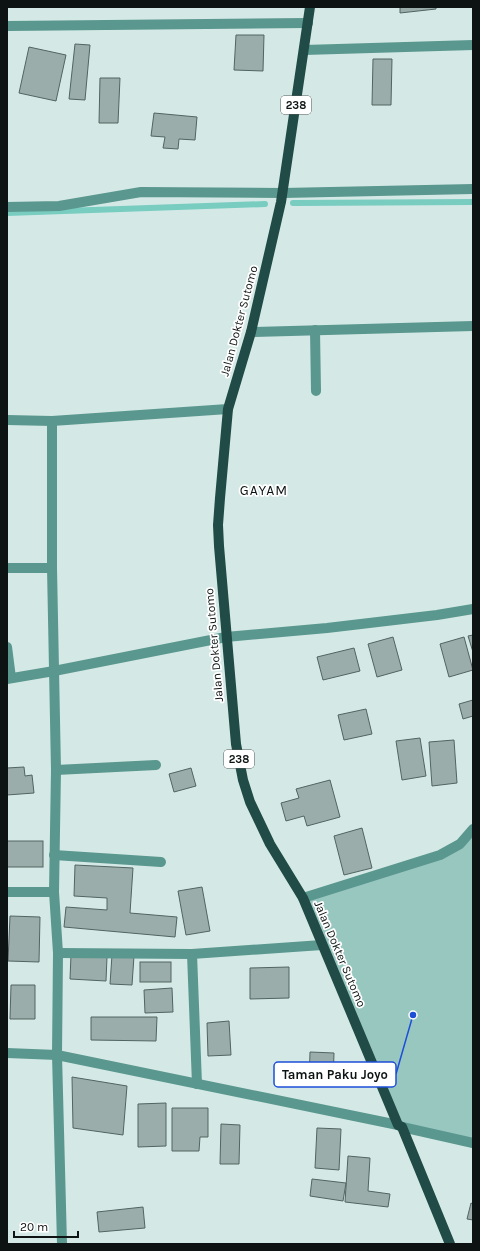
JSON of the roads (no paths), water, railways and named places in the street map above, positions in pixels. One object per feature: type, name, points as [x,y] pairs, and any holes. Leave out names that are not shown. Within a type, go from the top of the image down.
[{"type":"main road","name":"Jalan Dokter Sutomo","points":[[310,7],[283,193],[251,332],[228,409],[222,464],[218,525],[226,637],[236,744],[243,780],[250,802],[270,844],[303,898],[450,1244]]},
{"type":"street","points":[[7,26],[308,24]]},
{"type":"street","points":[[304,50],[473,45]]},
{"type":"street","points":[[7,207],[59,206],[141,192],[283,193],[473,189]]},
{"type":"street","points":[[251,332],[473,326]]},
{"type":"street","points":[[315,330],[316,392]]},
{"type":"street","points":[[7,420],[52,421],[228,409]]},
{"type":"street","points":[[52,421],[52,568],[56,770],[54,892],[58,953],[57,1055],[62,1244]]},
{"type":"street","points":[[7,568],[52,568]]},
{"type":"street","points":[[7,647],[9,678],[54,671],[226,637],[327,628],[437,615],[473,609]]},
{"type":"street","points":[[56,770],[156,765]]},
{"type":"street","points":[[303,898],[440,855],[460,844],[473,829]]},
{"type":"street","points":[[54,855],[161,862]]},
{"type":"street","points":[[7,892],[54,892]]},
{"type":"street","points":[[58,953],[192,954],[322,945]]},
{"type":"street","points":[[192,954],[197,1084]]},
{"type":"street","points":[[7,1053],[57,1055],[400,1126],[473,1143]]},
{"type":"waterway","points":[[293,203],[473,202]]},
{"type":"waterway","points":[[7,213],[265,204]]},
{"type":"place","name":"Taman Paku Joyo","points":[[413,1015]]},
{"type":"district","name":"GAYAM","points":[[264,490]]}]
